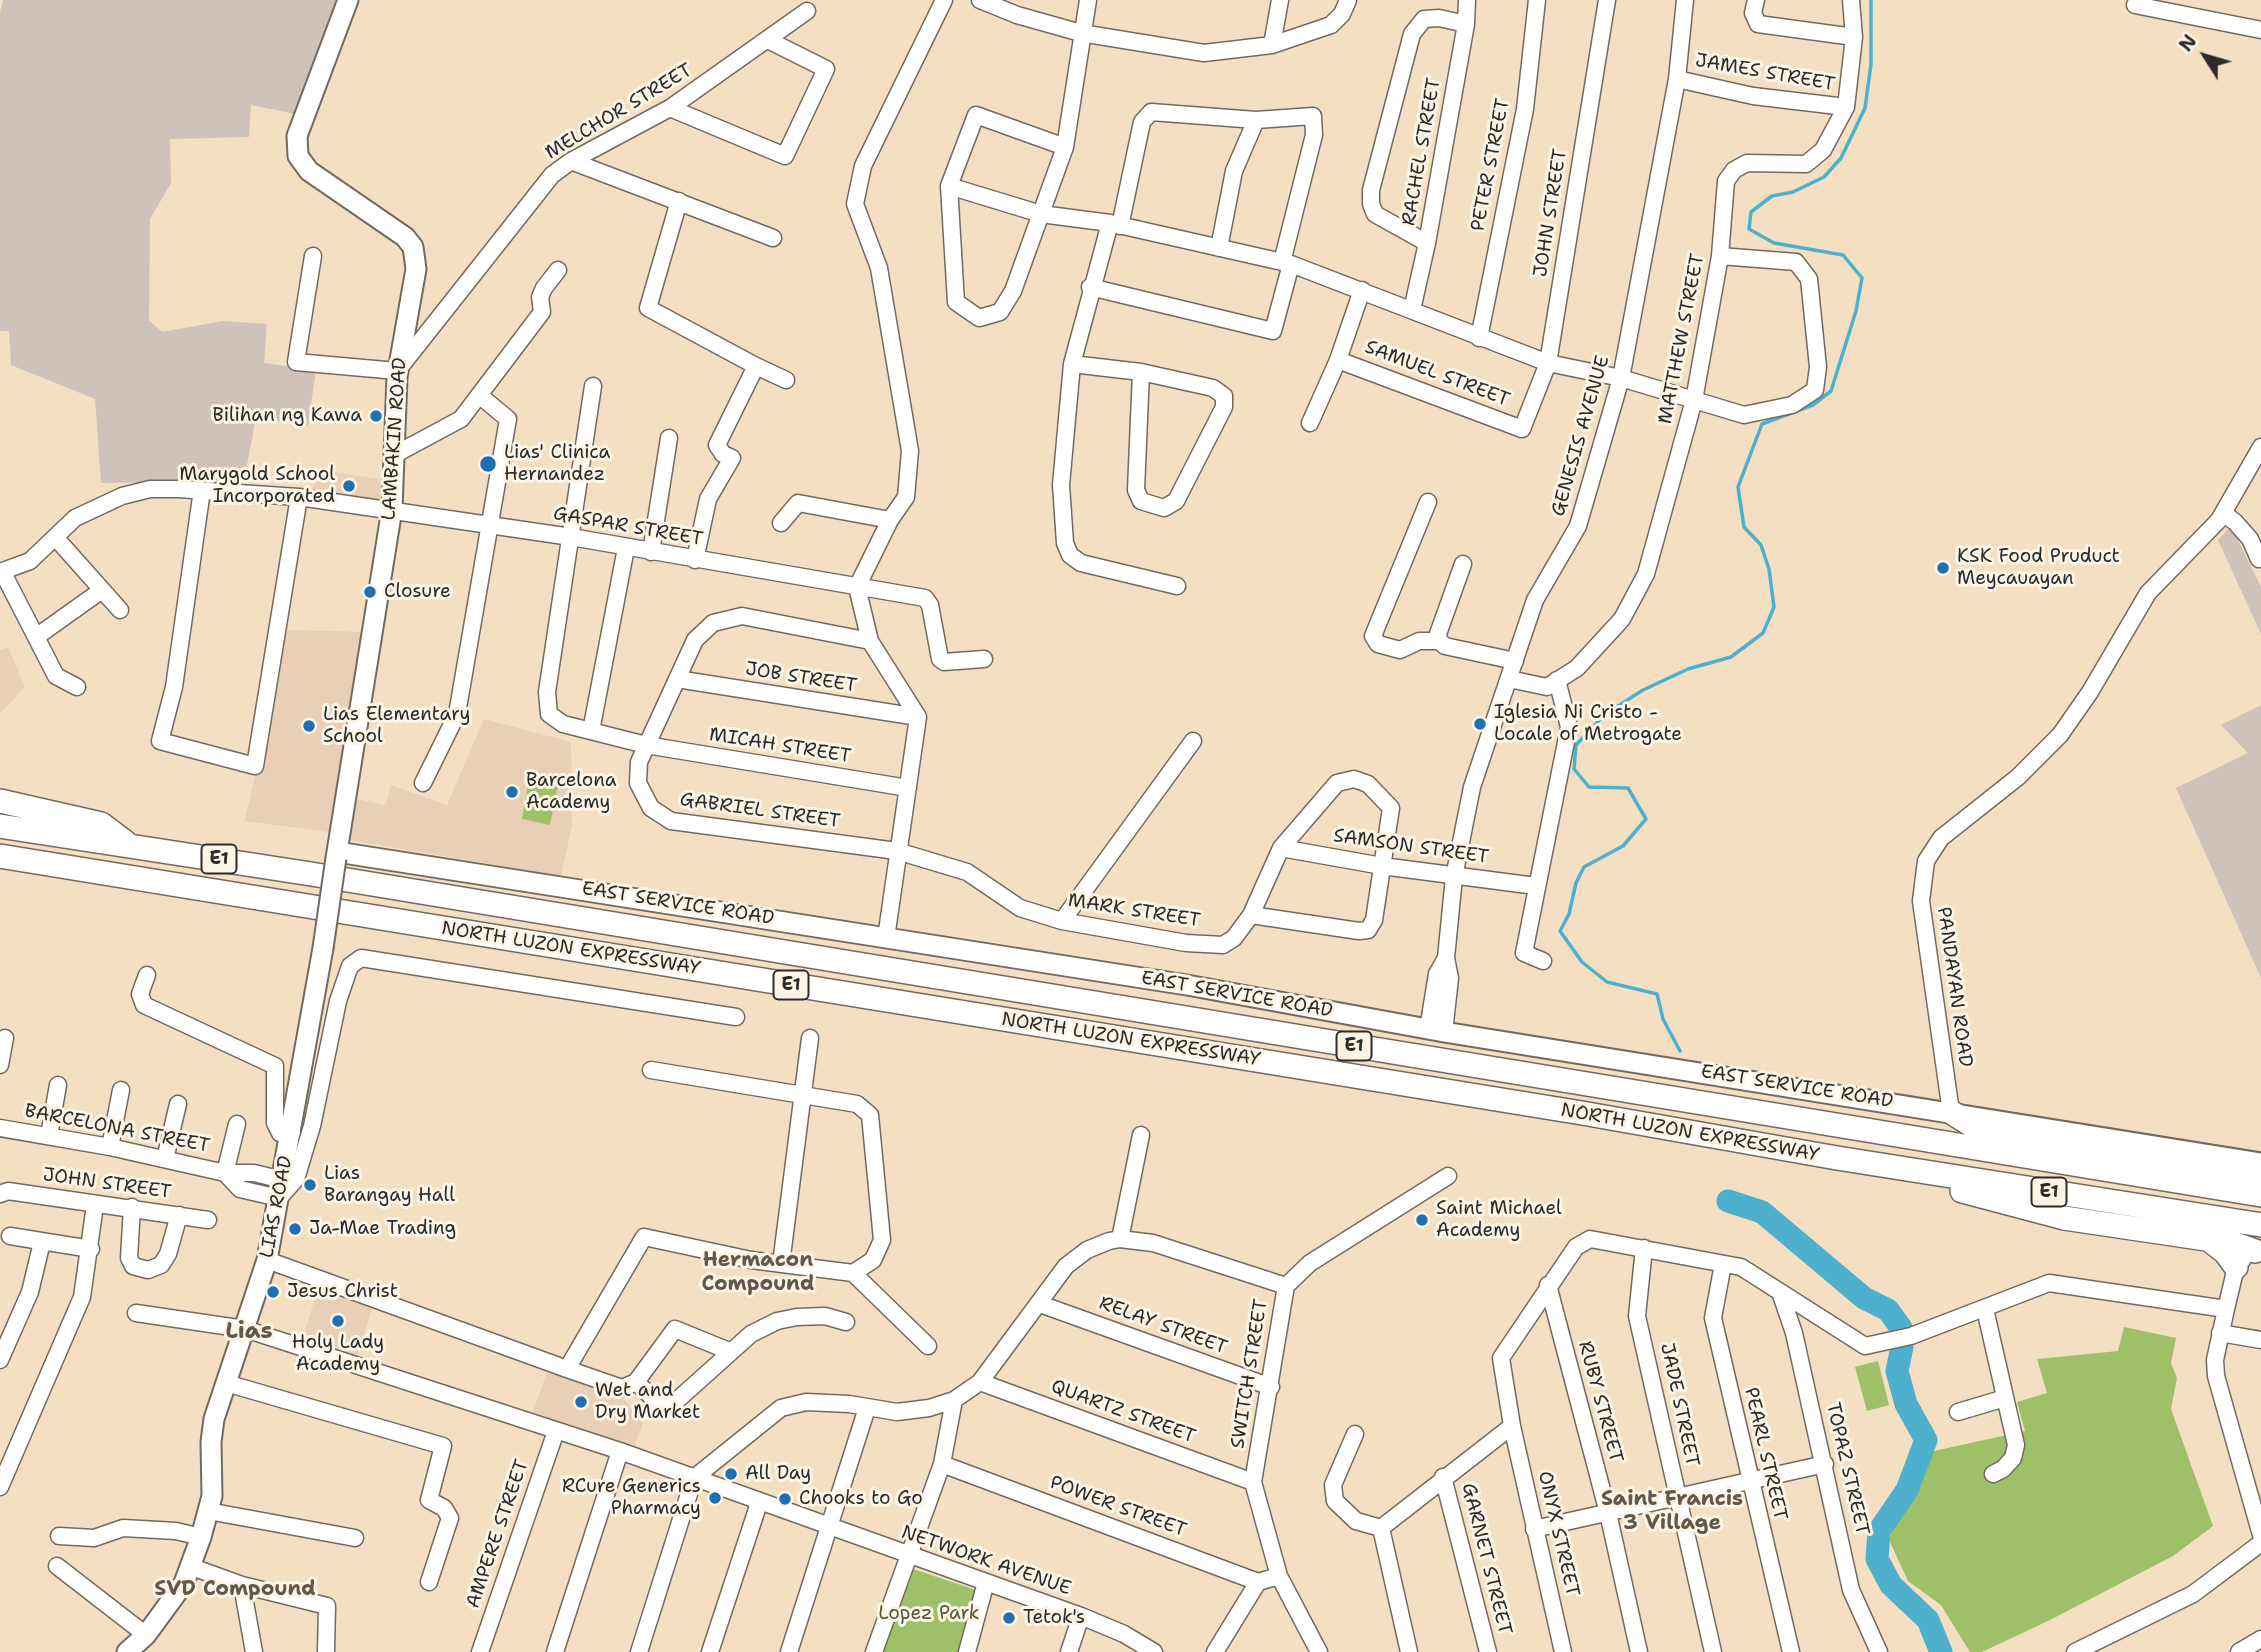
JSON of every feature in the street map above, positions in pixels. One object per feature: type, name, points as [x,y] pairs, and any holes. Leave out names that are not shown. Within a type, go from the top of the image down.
[{"type":"highway","points":[[0,801],[101,824],[127,844]]},
{"type":"highway","name":"NORTH LUZON EXPRESSWAY","points":[[0,826],[127,844],[2261,1195]]},
{"type":"highway","name":"NORTH LUZON EXPRESSWAY","points":[[0,856],[1582,1113],[1837,1158],[2261,1225]]},
{"type":"highway","points":[[1951,1112],[1973,1126],[1993,1131],[2261,1175]]},
{"type":"highway","points":[[1837,1158],[2064,1218],[2233,1242],[2258,1252]]},
{"type":"highway","points":[[2208,1239],[2225,1251],[2236,1267]]},
{"type":"main road","name":"LAMBAKIN ROAD","points":[[337,855],[392,509],[397,371],[416,269],[413,247],[395,227],[309,171],[298,156],[297,136],[348,0]]},
{"type":"main road","name":"EAST SERVICE ROAD","points":[[337,855],[1188,985],[1436,1031],[2261,1163]]},
{"type":"main road","name":"LIAS ROAD","points":[[127,1652],[146,1635],[192,1567],[212,1496],[211,1442],[226,1382],[267,1260],[292,1132],[337,855]]},
{"type":"street","points":[[886,938],[918,718],[870,642],[857,587],[890,520],[906,497],[910,451],[879,268],[855,204],[863,166],[944,0]]},
{"type":"street","points":[[980,0],[1018,8],[1081,33],[1204,53],[1272,45],[1331,25],[1342,14],[1348,0]]},
{"type":"street","points":[[1065,147],[976,115],[949,186],[956,302],[979,318],[1000,312],[1013,291],[1065,147],[1088,0]]},
{"type":"street","points":[[1272,45],[1280,0]]},
{"type":"street","name":"RACHEL STREET","points":[[1412,310],[1427,243],[1466,24],[1467,0]]},
{"type":"street","name":"PETER STREET","points":[[1479,338],[1525,109],[1537,0]]},
{"type":"street","name":"JOHN STREET","points":[[1522,429],[1548,363],[1607,0]]},
{"type":"street","name":"GENESIS AVENUE","points":[[1436,1031],[1450,978],[1446,958],[1454,877],[1472,787],[1535,600],[1578,526],[1621,378],[1677,79],[1685,0]]},
{"type":"street","points":[[1756,0],[1754,13],[1758,24],[1854,37]]},
{"type":"street","name":"MATTHEW STREET","points":[[1557,680],[1577,668],[1622,619],[1646,574],[1695,400],[1720,256],[1726,181],[1734,170],[1747,163],[1806,164],[1823,150],[1846,107],[1854,37],[1851,0]]},
{"type":"street","points":[[2135,5],[2261,30]]},
{"type":"street","name":"MELCHOR STREET","points":[[397,371],[552,175],[571,161],[670,108],[807,11]]},
{"type":"street","points":[[1427,243],[1376,214],[1371,204],[1371,190],[1412,34],[1424,19],[1439,18],[1466,24]]},
{"type":"street","points":[[670,108],[785,156],[826,69],[768,40]]},
{"type":"street","name":"JAMES STREET","points":[[1677,79],[1753,96],[1846,107]]},
{"type":"street","points":[[1090,287],[1273,331],[1314,135],[1313,116],[1256,120],[1151,112],[1145,116],[1115,224],[1090,287],[1072,364],[1061,485],[1065,543],[1070,555],[1081,564],[1177,586]]},
{"type":"street","points":[[1219,248],[1237,162],[1256,120]]},
{"type":"street","points":[[571,161],[773,238]]},
{"type":"street","points":[[949,186],[1041,214],[1115,224],[1287,263],[1548,363],[1621,378],[1744,415],[1792,405],[1815,390],[1818,367],[1809,279],[1796,261],[1720,256]]},
{"type":"street","points":[[679,201],[648,308],[786,380]]},
{"type":"street","points":[[313,256],[296,362],[397,371]]},
{"type":"street","points":[[394,455],[461,419],[542,312],[540,297],[558,270]]},
{"type":"street","points":[[1310,423],[1338,359],[1362,290]]},
{"type":"street","name":"SAMUEL STREET","points":[[1338,359],[1522,429]]},
{"type":"street","points":[[1072,364],[1141,372],[1213,388],[1224,396],[1224,407],[1176,501],[1164,508],[1141,501],[1136,490],[1141,372]]},
{"type":"street","points":[[695,560],[708,499],[732,458],[723,454],[717,445],[756,366]]},
{"type":"street","points":[[571,537],[593,386]]},
{"type":"street","points":[[423,783],[457,714],[508,419],[479,395]]},
{"type":"street","points":[[651,552],[669,438]]},
{"type":"street","name":"PANDAYAN ROAD","points":[[1951,1112],[1921,901],[1926,861],[1941,838],[2018,776],[2060,735],[2090,692],[2148,593],[2223,513],[2261,447]]},
{"type":"street","name":"GASPAR STREET","points":[[1,571],[30,561],[75,518],[122,496],[150,489],[299,496],[571,537],[925,598],[930,605],[940,659],[944,662],[984,659]]},
{"type":"street","points":[[202,490],[174,687],[160,741],[255,766],[299,496]]},
{"type":"street","points":[[1428,502],[1373,636],[1378,644],[1400,650],[1419,641],[1439,641],[1445,646],[1515,661]]},
{"type":"street","points":[[781,523],[798,503],[890,520]]},
{"type":"street","points":[[2223,513],[2250,539],[2259,559]]},
{"type":"street","points":[[55,537],[120,610]]},
{"type":"street","name":"MICAH STREET","points":[[571,537],[547,692],[549,714],[563,724],[646,746],[908,788]]},
{"type":"street","points":[[591,732],[626,548]]},
{"type":"street","points":[[1439,641],[1438,634],[1463,564]]},
{"type":"street","points":[[1,571],[56,676],[76,687]]},
{"type":"street","points":[[36,638],[102,590]]},
{"type":"street","name":"GABRIEL STREET","points":[[870,642],[742,616],[713,622],[695,640],[639,762],[638,783],[651,808],[671,821],[897,851]]},
{"type":"street","name":"JOB STREET","points":[[677,679],[918,718]]},
{"type":"street","points":[[1509,679],[1547,687],[1557,680],[1569,727],[1524,953],[1543,961]]},
{"type":"street","points":[[1062,921],[1193,741]]},
{"type":"street","name":"MARK STREET","points":[[897,851],[967,872],[1020,908],[1062,921],[1186,943],[1223,945],[1234,938],[1251,915],[1281,848],[1337,783],[1354,779],[1368,784],[1391,808],[1382,866]]},
{"type":"street","name":"SAMSON STREET","points":[[1281,848],[1454,877],[1536,886]]},
{"type":"street","points":[[1251,915],[1359,931],[1368,930],[1374,920],[1382,866]]},
{"type":"street","points":[[281,1189],[296,1179],[312,1126],[338,1001],[350,966],[361,958],[736,1017]]},
{"type":"street","points":[[147,975],[140,994],[144,1005],[275,1066],[275,1123],[280,1133],[292,1132]]},
{"type":"street","points":[[0,1065],[5,1038]]},
{"type":"street","points":[[781,1264],[810,1038]]},
{"type":"street","points":[[651,1070],[857,1104],[870,1115],[882,1240],[873,1260],[853,1273]]},
{"type":"street","points":[[49,1136],[58,1085]]},
{"type":"street","points":[[110,1147],[121,1090]]},
{"type":"street","points":[[165,1159],[178,1104]]},
{"type":"street","points":[[225,1173],[237,1124]]},
{"type":"street","name":"BARCELONA STREET","points":[[0,1128],[110,1147],[225,1173],[240,1189],[281,1189]]},
{"type":"street","points":[[1121,1239],[1141,1135]]},
{"type":"street","name":"SWITCH STREET","points":[[1319,1652],[1279,1576],[1253,1482],[1286,1286],[1310,1263],[1448,1176]]},
{"type":"street","name":"JOHN STREET","points":[[0,1194],[8,1191],[208,1220]]},
{"type":"street","points":[[0,1487],[4,1465],[65,1342],[82,1297],[91,1249],[95,1205]]},
{"type":"street","points":[[132,1207],[129,1258],[133,1266],[148,1270],[161,1265],[168,1254],[179,1215]]},
{"type":"street","points":[[10,1236],[91,1249]]},
{"type":"street","points":[[567,1369],[639,1242],[645,1237],[781,1264],[853,1273],[928,1346]]},
{"type":"street","points":[[639,1652],[694,1478],[781,1408],[806,1402],[905,1412],[954,1400],[980,1382],[1066,1266],[1087,1250],[1121,1239],[1153,1243],[1286,1286]]},
{"type":"street","name":"ONYX STREET","points":[[1563,1652],[1512,1426],[1501,1358],[1576,1247],[1590,1239],[1644,1248]]},
{"type":"street","points":[[0,1360],[30,1292],[41,1242]]},
{"type":"street","points":[[1644,1248],[1741,1267],[1865,1346],[1911,1336],[2049,1283],[2226,1309]]},
{"type":"street","name":"JADE STREET","points":[[1644,1248],[1637,1316],[1713,1652]]},
{"type":"street","points":[[2258,1252],[2236,1267],[2215,1360],[2216,1376],[2261,1535]]},
{"type":"street","points":[[267,1260],[622,1388],[636,1382],[675,1329],[729,1351]]},
{"type":"street","name":"PEARL STREET","points":[[1723,1264],[1713,1318],[1791,1652]]},
{"type":"street","name":"RUBY STREET","points":[[1548,1285],[1608,1513],[1639,1652]]},
{"type":"street","name":"TOPAZ STREET","points":[[1780,1292],[1794,1333],[1852,1590],[1879,1652]]},
{"type":"street","name":"RELAY STREET","points":[[1040,1304],[1271,1387]]},
{"type":"street","points":[[1985,1309],[2016,1445],[2013,1458],[2003,1469],[1993,1474]]},
{"type":"street","name":"NETWORK AVENUE","points":[[136,1313],[245,1329],[620,1451],[828,1528],[1081,1616],[1124,1634],[1154,1652]]},
{"type":"street","points":[[636,1382],[656,1401],[674,1403],[729,1351],[751,1334],[777,1321],[825,1316],[846,1322]]},
{"type":"street","points":[[1794,1333],[1822,1318]]},
{"type":"street","points":[[2221,1333],[2261,1340]]},
{"type":"street","points":[[226,1382],[443,1446],[429,1500],[444,1508],[450,1518],[429,1582]]},
{"type":"street","name":"QUARTZ STREET","points":[[980,1382],[1253,1482]]},
{"type":"street","points":[[1958,1412],[2005,1398]]},
{"type":"street","points":[[874,1652],[907,1555],[942,1465],[954,1400]]},
{"type":"street","points":[[789,1652],[867,1408]]},
{"type":"street","points":[[1381,1528],[1443,1477],[1512,1426]]},
{"type":"street","name":"AMPERE STREET","points":[[480,1652],[556,1430]]},
{"type":"street","points":[[1354,1434],[1333,1485],[1335,1502],[1356,1521],[1381,1528]]},
{"type":"street","points":[[555,1652],[620,1451]]},
{"type":"street","points":[[1534,1529],[1825,1464]]},
{"type":"street","name":"POWER STREET","points":[[942,1465],[1258,1582]]},
{"type":"street","name":"GARNET STREET","points":[[1443,1477],[1488,1652]]},
{"type":"street","points":[[710,1652],[759,1503]]},
{"type":"street","points":[[208,1511],[355,1538]]},
{"type":"street","points":[[59,1536],[94,1538],[123,1528],[176,1531],[201,1537]]},
{"type":"street","points":[[1381,1528],[1409,1652]]},
{"type":"street","points":[[2075,1652],[2193,1594],[2261,1543]]},
{"type":"street","points":[[57,1566],[146,1635]]},
{"type":"street","points":[[192,1567],[242,1585],[327,1606],[326,1652]]},
{"type":"street","points":[[1215,1652],[1258,1582],[1279,1576]]},
{"type":"street","points":[[967,1652],[986,1582]]},
{"type":"street","points":[[242,1585],[254,1652]]},
{"type":"street","points":[[1069,1652],[1081,1616]]},
{"type":"street","points":[[2239,1652],[2261,1639]]},
{"type":"shaded area","points":[[3,0],[339,0],[295,114],[251,105],[249,137],[170,139],[171,183],[150,219],[149,320],[162,332],[223,321],[267,324],[264,363],[316,370],[308,426],[256,417],[244,481],[101,483],[95,399],[11,365],[9,331],[0,331],[0,12]]},
{"type":"shaded area","name":"Marygold School Incorporated","points":[[317,469],[384,480],[382,501],[313,493]]},
{"type":"shaded area","points":[[2231,526],[2261,587],[2261,634],[2218,540]]},
{"type":"shaded area","name":"Lias Elementary School","points":[[287,630],[368,632],[335,833],[245,821]]},
{"type":"shaded area","points":[[8,647],[25,687],[0,714],[0,650]]},
{"type":"shaded area","points":[[2261,705],[2261,978],[2176,788],[2248,753],[2221,725]]},
{"type":"shaded area","name":"Barcelona Academy","points":[[484,719],[571,742],[572,825],[561,876],[349,840],[357,799],[385,805],[391,785],[447,805]]},
{"type":"shaded area","name":"Holy Lady Academy","points":[[319,1286],[374,1302],[357,1358],[302,1340]]},
{"type":"shaded area","name":"Wet and Dry Market","points":[[548,1369],[618,1392],[643,1423],[633,1450],[533,1412]]},
{"type":"green space","points":[[530,774],[559,779],[550,825],[522,819]]},
{"type":"green space","points":[[2124,1327],[2176,1338],[2171,1363],[2177,1378],[2171,1409],[2213,1526],[2173,1556],[2050,1620],[1982,1652],[1970,1652],[1941,1605],[1908,1581],[1889,1540],[1899,1511],[1934,1451],[2025,1431],[2017,1402],[2047,1393],[2037,1359],[2118,1351]]},
{"type":"green space","points":[[1878,1361],[1889,1405],[1867,1411],[1855,1367]]},
{"type":"green space","name":"Lopez Park","points":[[904,1566],[979,1591],[963,1652],[875,1652]]},
{"type":"waterway","points":[[1680,1051],[1663,1019],[1657,994],[1607,982],[1582,962],[1560,931],[1569,914],[1576,883],[1584,867],[1623,846],[1646,819],[1628,788],[1589,787],[1574,769],[1576,745],[1604,715],[1643,690],[1688,669],[1731,657],[1763,633],[1774,607],[1769,569],[1761,545],[1744,527],[1738,487],[1762,424],[1813,405],[1831,391],[1856,311],[1862,278],[1843,255],[1774,243],[1749,229],[1751,212],[1772,196],[1793,192],[1824,177],[1841,158],[1865,108],[1871,64],[1871,0]]},
{"type":"waterway","points":[[1728,1201],[1762,1212],[1864,1298],[1888,1310],[1901,1328],[1902,1347],[1897,1371],[1906,1404],[1926,1440],[1907,1490],[1879,1531],[1877,1559],[1891,1585],[1928,1620],[1941,1652]]},
{"type":"place","name":"Bilihan ng Kawa","points":[[376,416]]},
{"type":"place","name":"Lias' Clinica Hernandez","points":[[488,464]]},
{"type":"place","name":"Marygold School Incorporated","points":[[349,486]]},
{"type":"place","name":"KSK Food Pruduct Meycauayan","points":[[1943,568]]},
{"type":"place","name":"Closure","points":[[370,592]]},
{"type":"place","name":"Iglesia Ni Cristo - Locale of Metrogate","points":[[1480,724]]},
{"type":"place","name":"Lias Elementary School","points":[[309,726]]},
{"type":"place","name":"Barcelona Academy","points":[[512,792]]},
{"type":"place","name":"Lias Barangay Hall","points":[[310,1185]]},
{"type":"place","name":"Saint Michael Academy","points":[[1422,1220]]},
{"type":"place","name":"Ja-Mae Trading","points":[[295,1229]]},
{"type":"place","name":"Jesus Christ","points":[[273,1292]]},
{"type":"place","name":"Holy Lady Academy","points":[[338,1321]]},
{"type":"place","name":"Wet and Dry Market","points":[[581,1402]]},
{"type":"place","name":"All Day","points":[[731,1474]]},
{"type":"place","name":"RCure Generics Pharmacy","points":[[715,1498]]},
{"type":"place","name":"Chooks to Go","points":[[785,1499]]},
{"type":"place","name":"Tetok's","points":[[1009,1618]]},
{"type":"district","name":"Hermacon Compound","points":[[758,1273]]},
{"type":"district","name":"Lias","points":[[249,1332]]},
{"type":"district","name":"Saint Francis 3 Village","points":[[1672,1512]]},
{"type":"district","name":"SVD Compound","points":[[235,1590]]}]
